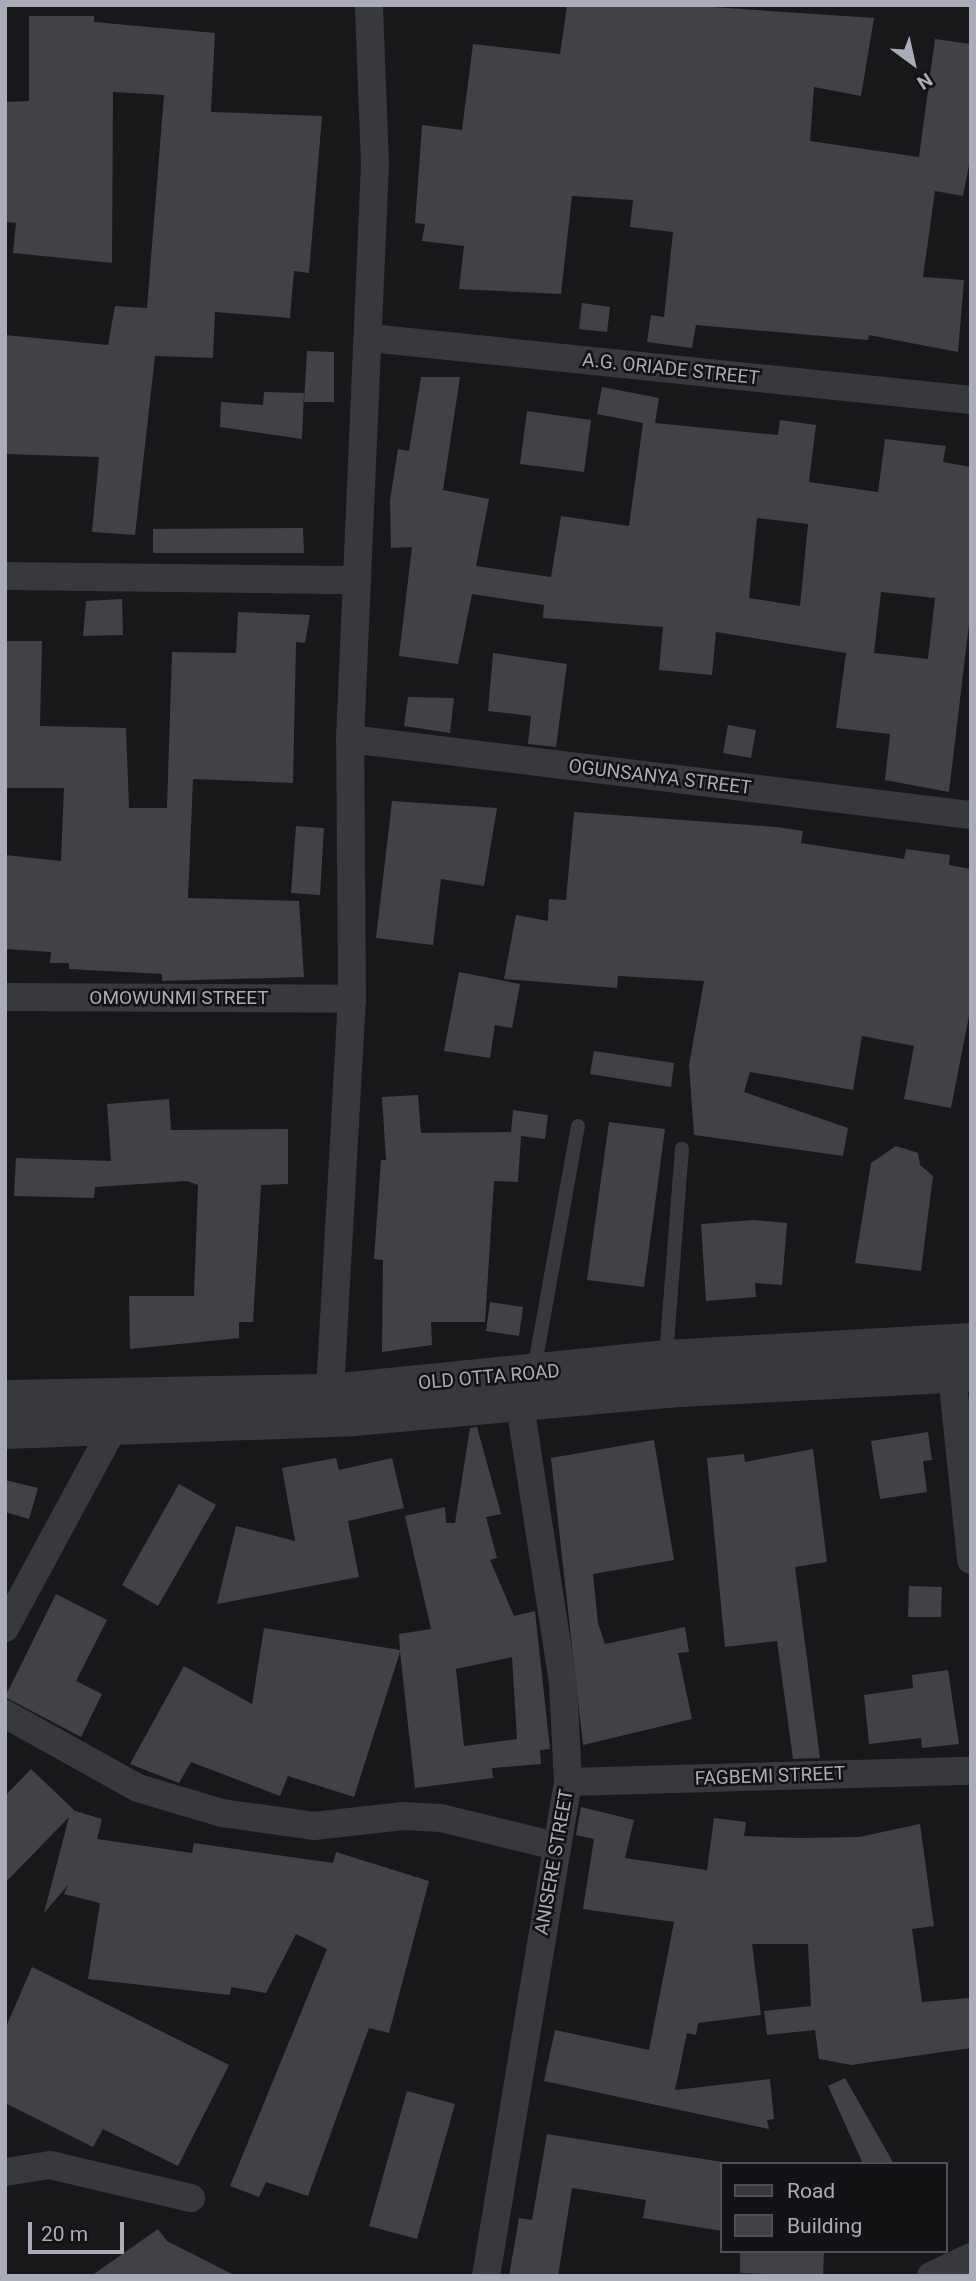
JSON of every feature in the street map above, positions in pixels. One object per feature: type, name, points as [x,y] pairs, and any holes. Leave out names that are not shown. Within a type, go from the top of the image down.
[{"type":"street","points":[[330,1391],[352,999],[350,739],[370,338],[375,164],[369,5]]},
{"type":"street","name":"A.G. ORIADE STREET","points":[[370,338],[971,400]]},
{"type":"street","points":[[5,576],[357,580]]},
{"type":"street","name":"OGUNSANYA STREET","points":[[350,739],[971,815]]},
{"type":"street","name":"OMOWUNMI STREET","points":[[5,997],[352,999]]},
{"type":"street","name":"OLD OTTA ROAD","points":[[5,1431],[111,1432],[526,1390],[666,1357],[971,1340]]},
{"type":"street","points":[[962,1375],[971,1560]]},
{"type":"street","name":"OLD OTTA ROAD","points":[[5,1397],[330,1391],[680,1389],[962,1375]]},
{"type":"street","name":"ANISERE STREET","points":[[486,2276],[568,1782],[563,1683],[526,1390]]},
{"type":"street","points":[[5,1628],[111,1432]]},
{"type":"street","points":[[5,1714],[138,1788],[222,1813],[314,1826],[402,1815],[441,1818],[556,1846]]},
{"type":"street","name":"FAGBEMI STREET","points":[[568,1782],[971,1771]]},
{"type":"street","points":[[5,2172],[50,2165],[191,2198]]},
{"type":"street","points":[[931,2276],[971,2257]]},
{"type":"lane","points":[[526,1390],[578,1126]]},
{"type":"lane","points":[[666,1357],[682,1149]]},
{"type":"building","points":[[567,5],[682,5],[874,18],[861,96],[814,87],[810,141],[919,157],[935,39],[971,44],[971,155],[963,196],[935,191],[923,277],[964,280],[958,352],[869,335],[868,340],[696,325],[692,348],[647,342],[651,315],[664,317],[673,232],[630,227],[633,200],[572,196],[561,294],[459,289],[464,246],[422,241],[425,224],[415,223],[422,125],[462,130],[473,44],[560,54]]},
{"type":"building","points":[[29,16],[94,16],[94,22],[215,33],[211,112],[322,116],[309,273],[294,271],[290,318],[215,312],[213,358],[155,356],[135,535],[92,532],[99,457],[6,454],[5,335],[108,345],[115,306],[147,308],[164,95],[113,92],[112,263],[13,253],[16,223],[5,222],[5,102],[29,101]]},
{"type":"building","points":[[582,303],[610,307],[607,332],[579,329]]},
{"type":"building","points":[[307,351],[334,352],[334,402],[304,402]]},
{"type":"building","points":[[421,377],[460,377],[443,490],[489,499],[476,566],[551,577],[561,516],[629,526],[643,423],[597,414],[602,387],[659,398],[655,423],[778,435],[780,420],[816,425],[809,482],[878,492],[885,439],[946,446],[943,462],[971,467],[971,607],[949,792],[885,780],[890,734],[836,728],[846,653],[716,632],[712,675],[659,670],[663,627],[543,618],[544,605],[472,594],[458,664],[399,656],[412,547],[391,548],[390,500],[398,449],[409,451]],"holes":[[[757,518],[808,524],[800,606],[749,598]],[[881,592],[935,598],[928,659],[874,653]]]},
{"type":"building","points":[[264,392],[304,393],[302,439],[220,427],[221,402],[263,405]]},
{"type":"building","points":[[527,411],[591,420],[584,472],[520,464]]},
{"type":"building","points":[[303,528],[304,553],[153,553],[153,529]]},
{"type":"building","points":[[122,599],[123,635],[83,636],[86,601]]},
{"type":"building","points":[[238,612],[310,615],[305,643],[296,642],[293,783],[193,779],[188,898],[299,901],[304,977],[162,981],[162,974],[69,969],[69,963],[50,963],[51,952],[5,949],[5,855],[61,861],[64,788],[5,788],[5,641],[42,641],[40,726],[126,728],[129,808],[167,808],[172,652],[236,653]]},
{"type":"building","points":[[493,653],[567,664],[556,747],[528,744],[531,716],[488,711]]},
{"type":"building","points":[[408,697],[454,698],[450,733],[404,726]]},
{"type":"building","points":[[728,725],[756,730],[751,758],[723,753]]},
{"type":"building","points":[[392,801],[497,808],[484,886],[441,879],[433,945],[376,938]]},
{"type":"building","points":[[574,812],[777,827],[803,831],[801,843],[904,859],[906,849],[950,855],[949,865],[971,869],[971,1006],[951,1108],[904,1099],[914,1046],[862,1036],[853,1090],[750,1072],[744,1092],[848,1128],[843,1156],[694,1135],[689,1065],[704,981],[618,976],[617,988],[504,979],[516,915],[548,921],[549,899],[566,900]]},
{"type":"building","points":[[296,826],[324,828],[320,895],[291,893]]},
{"type":"building","points":[[459,972],[520,984],[512,1028],[495,1025],[490,1058],[444,1051]]},
{"type":"building","points":[[594,1051],[674,1063],[671,1087],[590,1074]]},
{"type":"building","points":[[418,1095],[421,1133],[511,1132],[513,1110],[548,1115],[545,1139],[521,1136],[518,1182],[494,1181],[485,1322],[431,1322],[432,1345],[382,1352],[383,1260],[374,1259],[381,1160],[386,1160],[382,1097]]},
{"type":"building","points":[[169,1099],[171,1130],[288,1129],[288,1184],[261,1185],[253,1322],[239,1322],[239,1338],[130,1349],[129,1296],[194,1296],[198,1185],[187,1181],[95,1187],[94,1198],[14,1196],[16,1158],[111,1161],[107,1104]]},
{"type":"building","points":[[609,1122],[665,1129],[644,1287],[587,1280]]},
{"type":"building","points":[[896,1146],[918,1153],[920,1165],[933,1176],[921,1271],[855,1263],[871,1163]]},
{"type":"building","points":[[754,1220],[787,1223],[782,1285],[755,1283],[756,1297],[706,1301],[701,1224]]},
{"type":"building","points":[[490,1302],[523,1307],[519,1336],[486,1331]]},
{"type":"building","points":[[477,1427],[501,1514],[486,1517],[497,1558],[490,1560],[514,1616],[535,1611],[550,1749],[540,1750],[541,1764],[492,1768],[493,1778],[415,1788],[400,1652],[354,1797],[288,1776],[280,1796],[191,1762],[179,1783],[130,1764],[184,1666],[252,1704],[264,1628],[400,1650],[399,1634],[431,1629],[405,1516],[445,1507],[446,1523],[455,1523],[470,1428]],"holes":[[[512,1657],[517,1739],[464,1746],[456,1669]]]},
{"type":"building","points":[[928,1432],[932,1460],[923,1461],[927,1492],[880,1499],[871,1441]]},
{"type":"building","points":[[654,1440],[674,1560],[593,1574],[598,1623],[605,1644],[685,1627],[689,1652],[678,1653],[692,1719],[583,1745],[551,1458]]},
{"type":"building","points":[[813,1449],[827,1562],[795,1567],[820,1758],[793,1759],[777,1641],[725,1647],[707,1458],[744,1454],[745,1462]]},
{"type":"building","points":[[336,1458],[339,1470],[392,1458],[404,1508],[348,1521],[359,1577],[217,1604],[236,1526],[295,1541],[282,1468]]},
{"type":"building","points":[[5,1480],[38,1488],[29,1519],[5,1512]]},
{"type":"building","points":[[179,1484],[216,1505],[158,1606],[122,1585]]},
{"type":"building","points":[[909,1586],[942,1587],[941,1617],[908,1617]]},
{"type":"building","points":[[56,1594],[107,1620],[76,1681],[102,1694],[81,1737],[5,1697]]},
{"type":"building","points":[[948,1670],[959,1744],[922,1748],[921,1738],[869,1744],[864,1695],[913,1688],[912,1675]]},
{"type":"building","points":[[31,1769],[75,1811],[102,1819],[97,1839],[192,1853],[194,1843],[333,1863],[336,1852],[429,1881],[389,2033],[369,2028],[308,2196],[266,2182],[259,2197],[230,2186],[327,1949],[296,1934],[266,1993],[231,1987],[230,1995],[88,1979],[100,1903],[64,1894],[68,1885],[44,1913],[69,1817],[5,1883],[5,1796]]},
{"type":"building","points":[[581,1807],[634,1820],[625,1858],[707,1870],[714,1818],[746,1822],[744,1836],[800,1838],[859,1837],[920,1824],[934,1926],[912,1929],[922,2002],[971,1998],[971,2048],[851,2065],[819,2059],[815,2030],[767,2035],[764,2011],[811,2006],[808,1944],[752,1944],[761,2015],[698,2023],[696,2035],[687,2033],[675,2090],[770,2079],[774,2119],[767,2120],[769,2129],[544,2081],[555,2030],[649,2050],[674,1922],[583,1909],[594,1839],[576,1835]]},
{"type":"building","points":[[32,1967],[229,2065],[178,2166],[103,2129],[93,2147],[5,2103],[5,2029]]},
{"type":"building","points":[[845,2078],[893,2162],[862,2162],[828,2086]]},
{"type":"building","points":[[407,2091],[455,2104],[417,2239],[369,2226]]},
{"type":"building","points":[[547,2134],[722,2162],[720,2231],[643,2218],[646,2200],[572,2188],[558,2276],[509,2276],[519,2218],[532,2220]]},
{"type":"building","points":[[158,2229],[167,2241],[236,2276],[91,2276]]},
{"type":"building","points":[[740,2253],[824,2253],[823,2276],[740,2273]]}]
